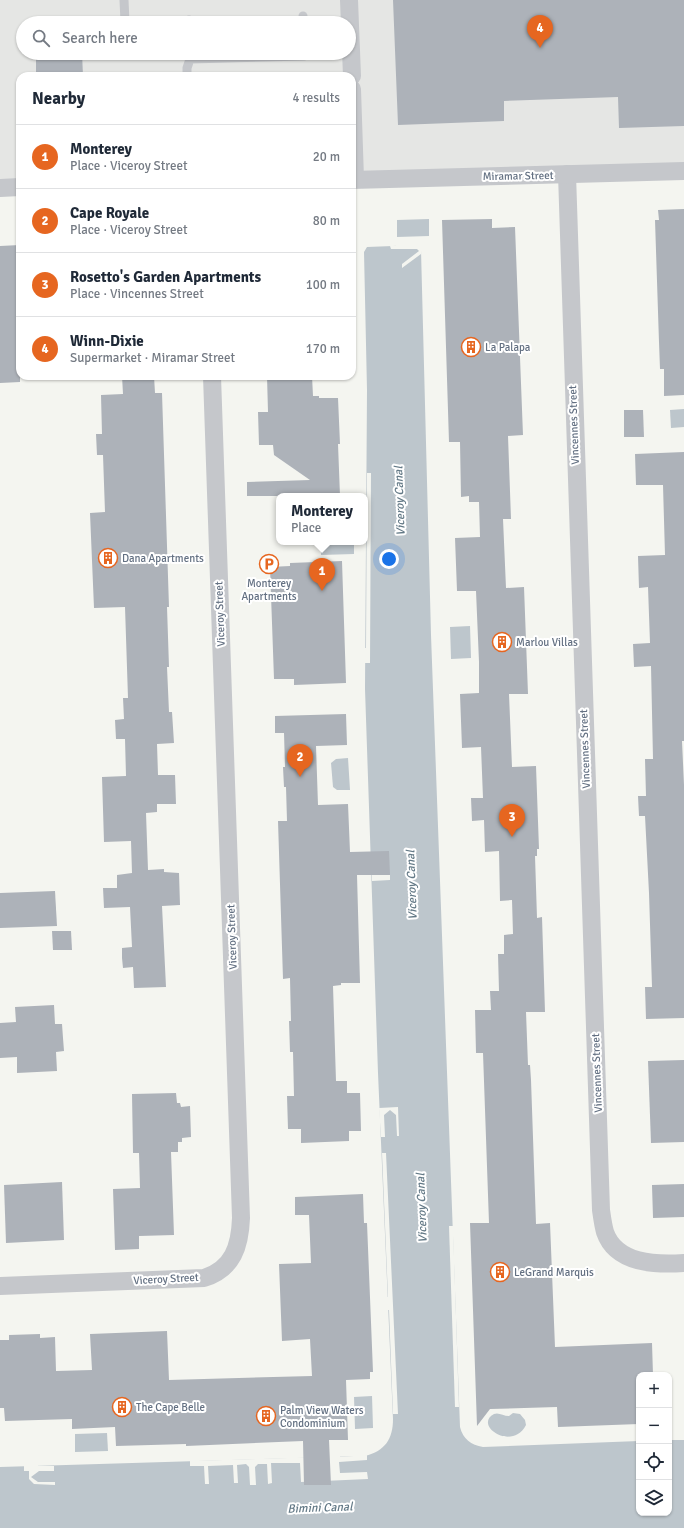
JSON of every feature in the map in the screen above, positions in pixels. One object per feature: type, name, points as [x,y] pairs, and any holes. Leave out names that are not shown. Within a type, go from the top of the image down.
[{"type":"street","points":[[349,0],[350,16]]},
{"type":"street","points":[[351,60],[352,72]]},
{"type":"street","name":"Miramar Street","points":[[356,179],[684,171]]},
{"type":"street","name":"Vincennes Street","points":[[567,174],[601,1210],[605,1231],[613,1245],[620,1251],[637,1260],[646,1262],[684,1263]]},
{"type":"street","points":[[0,188],[16,187]]},
{"type":"street","name":"Viceroy Street","points":[[0,1286],[204,1278],[220,1272],[226,1266],[236,1250],[239,1241],[241,1210],[212,380]]},
{"type":"lane","points":[[124,0],[125,16]]},
{"type":"lane","points":[[187,72],[189,60]]},
{"type":"shaded area","points":[[0,0],[684,0],[684,172],[356,182],[356,72],[16,72],[16,192],[0,193]]},
{"type":"water","points":[[429,219],[429,236],[397,237],[397,220]]},
{"type":"water","points":[[419,245],[421,250],[431,635],[461,1431],[468,1441],[483,1447],[636,1441],[636,1516],[672,1516],[672,1440],[684,1440],[684,1528],[0,1528],[0,1467],[365,1456],[378,1451],[383,1447],[389,1438],[393,1426],[378,1073],[365,689],[366,545],[368,545],[368,493],[366,493],[367,390],[364,252],[367,247]]},
{"type":"water","points":[[684,409],[684,427],[671,428],[670,410]]},
{"type":"water","points":[[321,545],[354,545],[354,554],[321,555]]},
{"type":"water","points":[[470,626],[471,658],[451,659],[450,627]]},
{"type":"water","points":[[348,758],[350,790],[337,790],[333,787],[331,763],[336,759]]},
{"type":"water","points":[[372,1396],[373,1428],[355,1429],[354,1397]]},
{"type":"water","points":[[498,1413],[509,1416],[513,1413],[520,1414],[525,1420],[526,1425],[520,1433],[512,1436],[504,1436],[497,1434],[488,1424],[489,1419],[494,1414]]},
{"type":"water","points":[[107,1433],[108,1451],[75,1452],[75,1434]]},
{"type":"pier","points":[[396,244],[420,244],[423,250],[421,250],[421,254],[402,268],[402,264],[419,251],[417,249],[391,249],[390,246],[396,246]]},
{"type":"pier","points":[[367,473],[371,473],[370,663],[364,663],[364,648],[366,648],[367,545],[368,545]]},
{"type":"pier","points":[[371,853],[376,875],[390,874],[390,880],[372,881]]},
{"type":"pier","points":[[398,1107],[399,1136],[397,1136],[396,1115],[390,1110],[384,1115],[385,1137],[381,1137],[379,1108]]},
{"type":"pier","name":"Palm View Waters Condominium","points":[[382,1153],[386,1153],[398,1414],[393,1414],[389,1310],[387,1310],[386,1297],[388,1297]]},
{"type":"pier","points":[[449,1226],[453,1226],[459,1407],[455,1407]]},
{"type":"pier","name":"Palm View Waters Condominium","points":[[321,1455],[340,1455],[340,1457],[367,1455],[367,1460],[339,1462],[340,1473],[367,1472],[368,1479],[301,1482],[300,1463],[271,1463],[272,1483],[268,1484],[267,1464],[258,1464],[255,1467],[256,1485],[250,1485],[249,1467],[246,1464],[237,1465],[238,1483],[234,1483],[233,1465],[208,1466],[209,1484],[205,1484],[204,1466],[190,1466],[190,1461],[321,1457]]},
{"type":"pier","points":[[38,1464],[38,1466],[54,1466],[54,1471],[39,1471],[31,1477],[38,1482],[55,1482],[55,1485],[34,1484],[29,1479],[29,1471],[24,1471],[24,1465]]},
{"type":"building","points":[[393,0],[684,0],[684,126],[619,128],[618,97],[504,101],[504,121],[398,125]]},
{"type":"building","points":[[36,60],[82,60],[83,72],[36,72]]},
{"type":"building","points":[[684,209],[684,395],[664,396],[664,369],[660,369],[655,220],[659,220],[658,210]]},
{"type":"building","points":[[492,219],[492,228],[515,227],[523,435],[508,436],[511,519],[503,519],[506,588],[524,587],[528,694],[509,694],[512,767],[536,766],[539,849],[537,849],[537,856],[535,856],[537,918],[542,917],[545,1012],[526,1012],[528,1065],[530,1065],[531,1080],[536,1224],[550,1223],[555,1347],[652,1343],[653,1372],[636,1372],[636,1424],[558,1427],[557,1407],[490,1409],[477,1426],[470,1223],[489,1223],[483,1053],[476,1053],[475,1010],[491,1010],[490,991],[499,991],[498,954],[504,954],[504,935],[513,934],[512,900],[500,901],[499,851],[485,852],[484,820],[472,821],[471,798],[483,798],[481,747],[462,748],[460,694],[479,693],[479,662],[476,591],[457,591],[455,538],[480,537],[479,502],[469,502],[469,496],[461,497],[460,442],[449,442],[442,220]]},
{"type":"building","points":[[16,245],[16,380],[20,380],[20,382],[0,383],[0,246]]},
{"type":"building","points":[[122,380],[154,380],[155,393],[162,393],[169,607],[167,607],[169,667],[167,667],[169,712],[172,712],[174,743],[157,744],[158,775],[175,775],[176,804],[157,804],[157,812],[146,813],[148,870],[164,869],[164,872],[179,873],[180,905],[162,906],[166,987],[134,988],[133,967],[123,968],[122,958],[122,948],[132,947],[130,907],[104,908],[103,888],[117,888],[117,875],[132,873],[131,841],[104,842],[102,777],[126,776],[125,739],[116,739],[115,720],[124,719],[123,698],[128,698],[125,607],[94,608],[90,513],[105,512],[103,455],[97,455],[96,434],[102,434],[101,395],[123,394]]},
{"type":"building","points":[[267,380],[312,380],[313,396],[319,396],[319,398],[338,398],[340,493],[276,493],[276,496],[247,496],[247,482],[310,480],[274,455],[273,445],[259,445],[258,412],[268,412]]},
{"type":"building","points":[[624,410],[643,410],[644,437],[624,437]]},
{"type":"building","points":[[684,452],[684,741],[682,741],[684,785],[684,1018],[646,1019],[645,987],[652,987],[649,893],[645,816],[639,816],[638,796],[646,796],[645,759],[653,759],[651,666],[634,667],[633,644],[650,643],[648,587],[639,588],[638,556],[665,555],[663,485],[636,485],[635,454]]},
{"type":"building","points":[[342,561],[346,683],[294,685],[294,679],[274,679],[270,567],[290,566],[290,563]]},
{"type":"building","points":[[346,714],[347,745],[316,746],[318,805],[348,804],[350,852],[389,851],[390,875],[357,875],[360,983],[341,983],[341,985],[333,986],[336,1081],[347,1081],[347,1093],[360,1093],[361,1131],[349,1131],[349,1141],[301,1143],[301,1129],[288,1129],[287,1096],[294,1096],[293,1052],[290,1052],[290,978],[283,979],[278,821],[287,821],[286,787],[284,787],[283,767],[285,767],[284,733],[275,733],[275,716]]},
{"type":"building","points":[[55,891],[57,926],[0,928],[0,893]]},
{"type":"building","points":[[52,931],[71,931],[72,950],[53,950]]},
{"type":"building","points":[[54,1005],[55,1024],[62,1024],[64,1051],[56,1052],[57,1071],[17,1073],[17,1057],[0,1058],[0,1023],[16,1022],[15,1007]]},
{"type":"building","points":[[684,1060],[684,1142],[651,1143],[648,1061]]},
{"type":"building","points":[[176,1093],[177,1103],[180,1103],[181,1107],[190,1106],[191,1137],[182,1138],[182,1142],[178,1142],[178,1152],[171,1152],[174,1235],[139,1236],[139,1249],[115,1250],[113,1189],[140,1188],[139,1153],[133,1153],[132,1094]]},
{"type":"building","points":[[62,1182],[64,1240],[6,1243],[4,1185]]},
{"type":"building","points":[[684,1184],[684,1217],[653,1218],[652,1185]]},
{"type":"building","points":[[363,1194],[364,1223],[367,1223],[373,1372],[370,1372],[370,1379],[346,1380],[348,1440],[329,1440],[331,1485],[304,1485],[303,1441],[186,1446],[186,1444],[116,1446],[115,1427],[72,1429],[72,1419],[5,1421],[4,1408],[0,1408],[0,1340],[9,1340],[9,1335],[40,1334],[40,1338],[55,1337],[56,1371],[92,1370],[90,1334],[167,1331],[169,1380],[312,1376],[310,1339],[282,1341],[279,1264],[311,1263],[309,1215],[295,1215],[295,1197]]},
{"type":"place","name":"Winn-Dixie","points":[[540,48]]},
{"type":"place","name":"La Palapa","points":[[471,347]]},
{"type":"place","name":"Dana Apartments","points":[[108,558]]},
{"type":"place","name":"Monterey Apartments","points":[[269,564]]},
{"type":"place","name":"Monterey","points":[[322,591]]},
{"type":"place","name":"Marlou Villas","points":[[502,642]]},
{"type":"place","name":"Cape Royale","points":[[300,777]]},
{"type":"place","name":"Rosetto's Garden Apartments","points":[[512,837]]},
{"type":"place","name":"LeGrand Marquis","points":[[500,1272]]},
{"type":"place","name":"The Cape Belle","points":[[122,1407]]},
{"type":"place","name":"Palm View Waters Condominium","points":[[266,1416]]},
{"type":"water label","name":"Viceroy Canal","points":[[400,501]]},
{"type":"water label","name":"Viceroy Canal","points":[[412,885]]},
{"type":"water label","name":"Viceroy Canal","points":[[422,1208]]},
{"type":"water label","name":"Bimini Canal","points":[[320,1508]]}]
